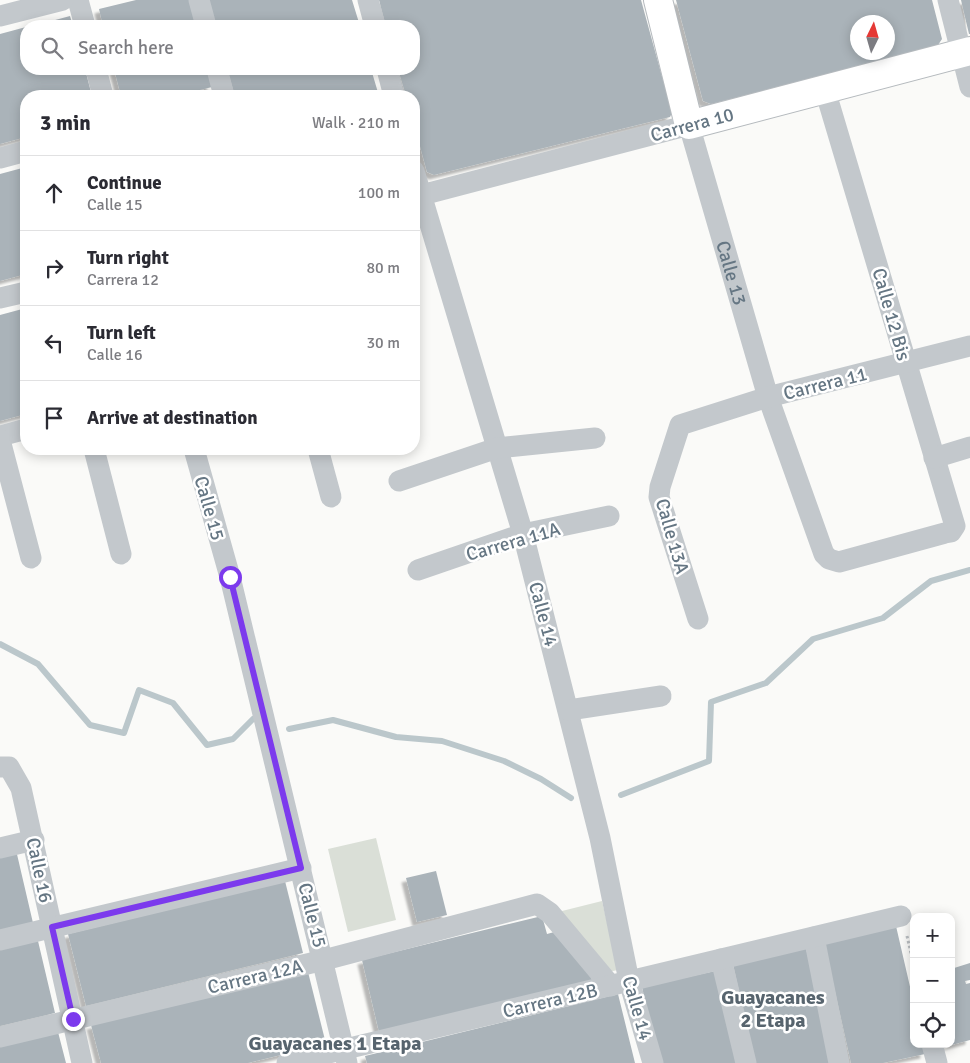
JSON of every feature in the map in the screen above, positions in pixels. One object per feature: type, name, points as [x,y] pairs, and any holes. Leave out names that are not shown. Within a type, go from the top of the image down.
[{"type":"main road","name":"Calle 13","points":[[658,0],[689,125]]},
{"type":"main road","name":"Carrera 10","points":[[689,125],[966,52]]},
{"type":"street","points":[[0,16],[63,0]]},
{"type":"street","points":[[78,0],[83,20]]},
{"type":"street","points":[[199,0],[204,20]]},
{"type":"street","points":[[368,0],[373,20]]},
{"type":"street","points":[[948,0],[966,52],[970,87]]},
{"type":"street","points":[[98,75],[101,90]]},
{"type":"street","points":[[219,75],[222,90]]},
{"type":"street","points":[[388,75],[392,90]]},
{"type":"street","name":"Calle 12 Bis","points":[[825,90],[955,526],[951,532],[945,534]]},
{"type":"street","name":"Carrera 10","points":[[420,195],[689,125]]},
{"type":"street","name":"Calle 13","points":[[689,125],[768,397],[824,554],[829,560],[839,562],[945,534]]},
{"type":"street","points":[[0,158],[20,153]]},
{"type":"street","name":"Calle 14","points":[[420,205],[523,534],[600,838],[620,984],[654,1063]]},
{"type":"street","points":[[0,298],[20,293]]},
{"type":"street","name":"Carrera 11","points":[[680,424],[768,397],[970,346]]},
{"type":"street","name":"Calle 13A","points":[[680,424],[660,488],[659,497],[698,619]]},
{"type":"street","points":[[0,436],[20,431]]},
{"type":"street","points":[[399,481],[497,448],[594,438]]},
{"type":"street","points":[[0,440],[31,558]]},
{"type":"street","points":[[934,458],[970,448]]},
{"type":"street","points":[[96,455],[121,554]]},
{"type":"street","name":"Calle 15","points":[[196,455],[230,577],[346,1056]]},
{"type":"street","points":[[320,455],[331,497]]},
{"type":"street","name":"Carrera 11A","points":[[418,570],[523,534],[609,516]]},
{"type":"street","points":[[569,710],[661,696]]},
{"type":"street","name":"Calle 16","points":[[4,767],[21,788],[82,1063]]},
{"type":"street","points":[[0,848],[34,840]]},
{"type":"street","points":[[0,940],[301,868]]},
{"type":"street","name":"Carrera 12A","points":[[0,1037],[324,960],[537,904],[550,913],[620,984]]},
{"type":"street","name":"Carrera 12B","points":[[287,1063],[346,1056],[620,984],[901,916]]},
{"type":"street","points":[[814,937],[839,1063]]},
{"type":"street","points":[[721,959],[746,1063]]},
{"type":"street","points":[[933,1048],[937,1063]]},
{"type":"path","points":[[901,916],[912,958]]},
{"type":"shaded area","points":[[376,838],[396,920],[348,932],[328,849]]},
{"type":"shaded area","points":[[602,901],[618,970],[608,972],[558,912]]},
{"type":"building","points":[[136,0],[189,0],[194,20],[102,20],[99,9]]},
{"type":"building","points":[[209,0],[352,0],[358,20],[214,20]]},
{"type":"building","points":[[379,0],[641,0],[672,113],[670,117],[434,175],[427,172],[420,146],[420,90],[404,90],[400,75],[420,75],[420,20],[384,20]]},
{"type":"building","points":[[676,0],[932,0],[942,39],[938,45],[895,56],[895,15],[850,15],[850,60],[880,60],[711,104],[703,101]]},
{"type":"building","points":[[961,0],[970,0],[970,34],[969,34]]},
{"type":"building","points":[[70,16],[71,20],[55,20]]},
{"type":"building","points":[[20,29],[20,75],[87,75],[90,90],[20,90],[20,139],[0,144],[0,34]]},
{"type":"building","points":[[116,75],[209,75],[212,87],[200,90],[119,90]]},
{"type":"building","points":[[229,75],[373,75],[377,90],[233,90]]},
{"type":"building","points":[[20,169],[20,276],[0,281],[0,174]]},
{"type":"building","points":[[20,310],[20,416],[0,421],[0,315]]},
{"type":"building","points":[[16,850],[33,923],[0,930],[0,854]]},
{"type":"building","points":[[436,871],[447,915],[417,922],[406,878]]},
{"type":"building","points":[[285,881],[303,953],[86,1006],[68,934]]},
{"type":"building","points":[[542,916],[547,934],[558,931],[587,963],[592,980],[379,1032],[362,960]]},
{"type":"building","points":[[896,926],[910,987],[910,1048],[924,1048],[925,1054],[883,1063],[851,1063],[824,942]]},
{"type":"building","points":[[38,941],[55,1013],[0,1026],[0,949]]},
{"type":"building","points":[[806,948],[832,1063],[755,1063],[733,964]]},
{"type":"building","points":[[970,963],[970,980],[965,981],[966,984],[970,983],[970,1040],[955,1044],[955,1003],[955,968]]},
{"type":"building","points":[[715,971],[736,1063],[659,1063],[642,987]]},
{"type":"building","points":[[308,972],[326,1044],[248,1063],[101,1063],[91,1025]]},
{"type":"building","points":[[618,994],[635,1063],[367,1063],[365,1056]]},
{"type":"building","points":[[58,1032],[66,1063],[0,1063],[0,1045]]},
{"type":"waterway","points":[[621,795],[709,761],[711,702],[766,683],[813,639],[883,618],[931,581],[970,570]]},
{"type":"waterway","points":[[0,644],[38,664],[90,725],[124,733],[139,690],[173,703],[207,745],[233,739],[253,719]]},
{"type":"waterway","points":[[289,729],[333,720],[396,737],[442,741],[504,761],[541,779],[571,798]]},
{"type":"district","name":"Guayacanes 2 Etapa","points":[[773,1008]]},
{"type":"district","name":"Guayacanes 1 Etapa","points":[[335,1043]]},
{"type":"route","points":[[73,1019],[52,927],[301,868],[230,577]]}]
